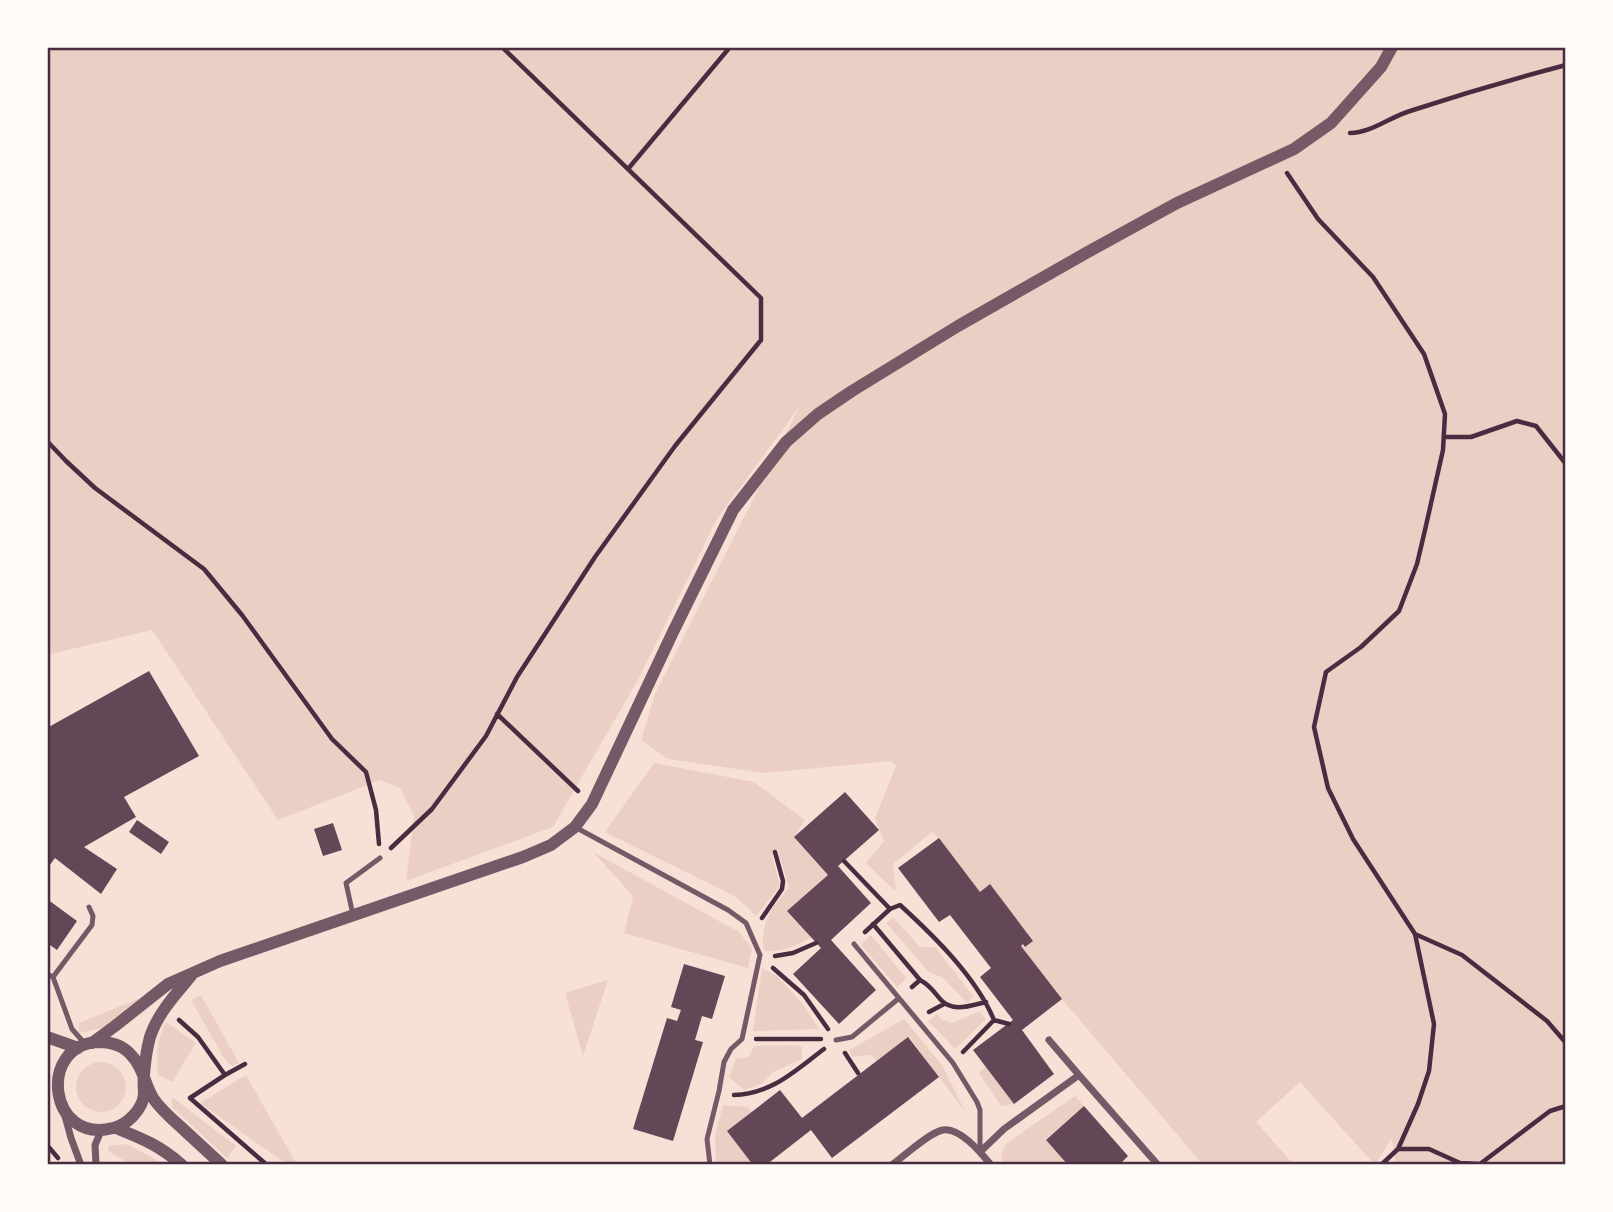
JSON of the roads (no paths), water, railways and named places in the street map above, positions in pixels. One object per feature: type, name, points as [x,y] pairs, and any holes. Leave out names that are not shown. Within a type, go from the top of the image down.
[{"type":"street","points":[[58,1099],[56,1085],[67,1058],[115,1026],[168,984],[220,961],[523,857],[551,845],[575,827],[592,804],[733,510],[786,442],[818,414],[852,391],[958,326],[1177,203],[1294,149],[1331,123],[1381,67],[1392,47]]},
{"type":"street","points":[[64,1112],[88,1129],[116,1128],[128,1121],[138,1110],[144,1097],[144,1076],[150,1039],[159,1017],[192,974]]},
{"type":"street","points":[[47,1037],[85,1045],[107,1042],[121,1047],[133,1056],[152,1097],[162,1111],[222,1165]]},
{"type":"street","points":[[1049,1040],[1158,1165]]},
{"type":"street","points":[[980,1152],[1004,1129],[1079,1075]]},
{"type":"street","points":[[47,1084],[64,1112],[80,1165]]},
{"type":"street","points":[[116,1128],[145,1139],[170,1154],[182,1165]]},
{"type":"street","points":[[96,1165],[95,1145],[102,1130]]},
{"type":"street","points":[[892,1165],[933,1134],[944,1130],[956,1132],[980,1152],[990,1165]]},
{"type":"lane","points":[[575,827],[729,910],[746,923],[760,955],[742,1039],[731,1049],[724,1062],[707,1139],[710,1165]]},
{"type":"lane","points":[[353,915],[346,883],[380,858]]},
{"type":"lane","points":[[85,1045],[72,1029],[50,976],[92,925],[93,916],[89,907]]},
{"type":"lane","points":[[854,944],[953,1063],[980,1110],[980,1152]]},
{"type":"lane","points":[[836,1040],[852,1037],[898,999]]}]
